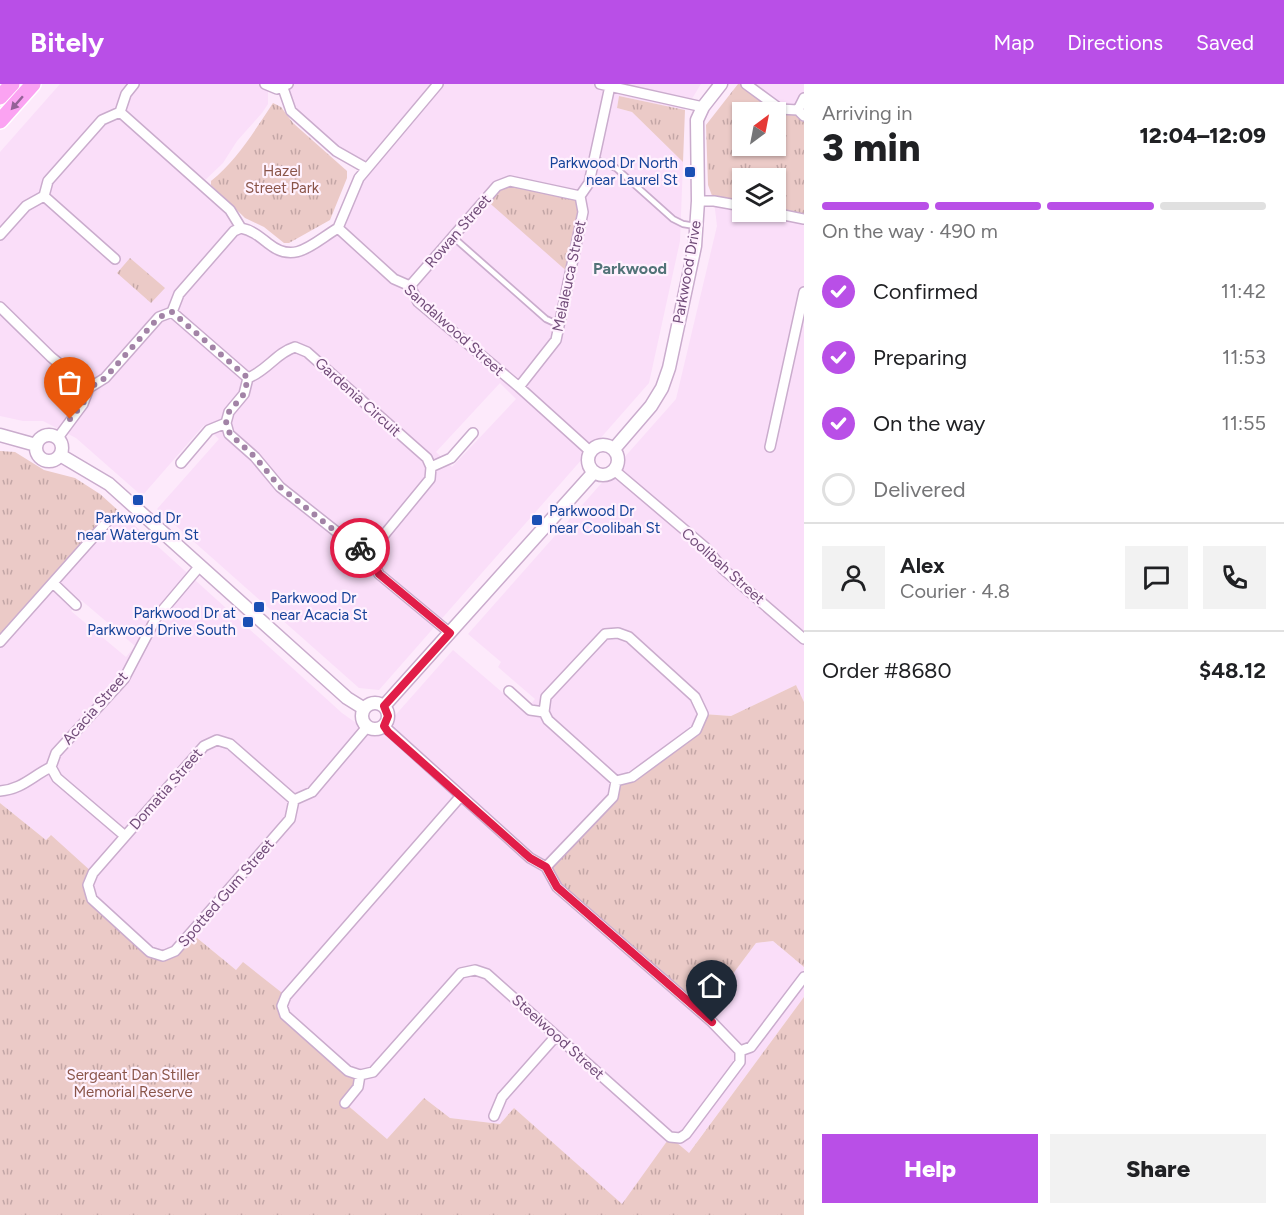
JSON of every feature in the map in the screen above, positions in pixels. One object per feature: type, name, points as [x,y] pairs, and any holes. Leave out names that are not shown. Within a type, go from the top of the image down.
[{"type":"main road","points":[[0,98],[12,84]]},
{"type":"main road","points":[[0,121],[33,84]]},
{"type":"street","points":[[0,235],[26,206],[44,196],[48,182],[102,120],[120,112],[126,94],[134,84]]},
{"type":"street","points":[[265,84],[273,88],[286,86],[291,111],[336,151],[366,168]]},
{"type":"street","points":[[57,438],[83,404],[89,388],[105,378],[159,317],[172,312],[179,294],[234,231],[241,228],[249,229],[286,255],[294,254],[338,228],[359,178],[438,84]]},
{"type":"street","name":"Parkwood Drive","points":[[614,449],[651,406],[662,388],[674,346],[697,226],[697,120],[703,107],[721,84]]},
{"type":"street","points":[[746,84],[780,110],[801,113],[804,98]]},
{"type":"street","points":[[605,85],[703,107]]},
{"type":"street","name":"Melaleuca Street","points":[[519,387],[556,340],[583,212],[580,196],[589,183],[605,85]]},
{"type":"street","points":[[120,112],[230,210],[241,228]]},
{"type":"street","name":"Rowan Street","points":[[410,286],[497,186],[510,182],[580,196]]},
{"type":"street","points":[[44,196],[115,260]]},
{"type":"street","points":[[698,201],[732,204]]},
{"type":"street","points":[[786,215],[804,219]]},
{"type":"street","name":"Sandalwood Street","points":[[338,228],[394,279],[410,286],[418,302],[519,387],[591,452]]},
{"type":"street","points":[[770,447],[804,292]]},
{"type":"street","points":[[0,307],[51,357],[89,388]]},
{"type":"street","points":[[172,312],[248,378],[244,394],[229,412],[226,423],[230,434],[255,457],[280,487],[352,544],[372,552]]},
{"type":"street","name":"Gardenia Circuit","points":[[248,378],[267,368],[283,351],[295,347],[307,352],[427,458],[431,467]]},
{"type":"street","points":[[181,463],[209,430],[226,423]]},
{"type":"street","points":[[450,633],[379,574],[373,562],[372,552],[430,479],[431,467],[451,459],[473,433]]},
{"type":"street","points":[[0,435],[36,445]]},
{"type":"street","points":[[45,436],[57,438],[61,446],[60,455],[52,461],[43,460],[36,451],[36,445],[45,436]]},
{"type":"street","points":[[601,445],[614,449],[618,459],[614,470],[606,474],[594,471],[589,464],[591,452],[601,445]]},
{"type":"street","points":[[60,455],[110,484],[347,698],[363,708]]},
{"type":"street","name":"Coolibah Street","points":[[614,470],[706,548],[723,568],[804,639]]},
{"type":"street","points":[[384,706],[594,471]]},
{"type":"street","points":[[0,642],[106,523]]},
{"type":"street","name":"Acacia Street","points":[[51,767],[57,753],[124,679],[156,618],[200,567]]},
{"type":"street","points":[[52,583],[76,604]]},
{"type":"street","points":[[618,633],[629,638],[695,697],[703,714],[696,730],[632,777],[616,781],[548,720],[544,712],[546,697],[605,634],[618,633]]},
{"type":"street","points":[[509,691],[530,710],[544,712]]},
{"type":"street","points":[[375,702],[384,706],[388,716],[384,726],[376,729],[367,727],[361,718],[363,708],[375,702]]},
{"type":"street","points":[[384,726],[530,858],[546,867],[557,887],[712,1022],[740,1051],[751,1047],[804,977]]},
{"type":"street","points":[[294,800],[312,792],[367,727]]},
{"type":"street","name":"Domatia Street","points":[[125,836],[204,746],[217,740],[230,744],[294,800]]},
{"type":"street","points":[[0,791],[19,789],[30,778],[51,767],[57,778],[125,836]]},
{"type":"street","points":[[546,867],[613,797],[616,781]]},
{"type":"street","points":[[345,1103],[358,1087],[360,1075],[348,1071],[285,1015],[282,1006],[286,996],[460,797]]},
{"type":"street","name":"Spotted Gum Street","points":[[125,836],[93,873],[88,885],[92,899],[150,952],[163,956],[176,951],[290,819],[294,800]]},
{"type":"street","name":"Steelwood Street","points":[[360,1075],[373,1072],[461,973],[475,970],[488,974],[670,1137],[680,1138],[686,1134],[740,1062],[740,1051]]},
{"type":"street","points":[[494,1116],[502,1097],[556,1036]]},
{"type":"lane","points":[[594,159],[616,168],[673,219],[683,224],[697,226]]},
{"type":"lane","points":[[453,237],[546,319],[559,325]]},
{"type":"shaded area","points":[[60,84],[701,84],[685,110],[619,96],[617,108],[632,112],[683,162],[680,241],[649,383],[379,690],[359,688],[157,509],[219,439],[204,425],[142,496],[76,438],[43,421],[23,421],[0,416],[0,152]],"holes":[[[268,88],[283,88],[291,111],[336,151],[366,168],[338,228],[287,255],[241,228],[201,184],[223,163],[237,141],[262,113],[268,104]],[[500,383],[516,399],[452,467],[436,452]]]},
{"type":"shaded area","points":[[746,84],[804,84],[804,116],[786,111],[786,102],[770,102]]},
{"type":"shaded area","points":[[714,201],[732,204],[732,222],[786,222],[786,215],[804,219],[804,702],[796,685],[731,716],[703,714],[703,1014],[756,943],[773,941],[804,967],[804,997],[688,1154],[670,1138],[622,1205],[514,1108],[500,1124],[450,1118],[424,1098],[387,1139],[345,1103],[285,1015],[243,963],[236,970],[191,933],[163,956],[150,952],[92,899],[50,835],[46,840],[0,803],[0,642],[106,523],[110,526],[121,513],[342,713],[376,737],[453,650],[525,712],[535,699],[498,667],[501,662],[468,634],[676,399],[717,226]],"holes":[[[81,600],[135,646],[126,657],[71,611]]]},
{"type":"green space","points":[[738,84],[746,84],[769,102],[732,102],[732,156],[786,156],[786,109],[804,116],[804,219],[786,214],[786,168],[732,168],[732,204],[714,201],[708,185],[706,125]]},
{"type":"green space","points":[[619,96],[685,110],[683,162],[632,112],[617,108]]},
{"type":"green space","name":"Hazel Street Park","points":[[273,103],[281,107],[293,123],[347,171],[347,178],[330,220],[289,243],[284,243],[264,227],[245,218],[211,185],[211,181],[245,144]]},
{"type":"green space","points":[[510,181],[580,196],[583,212],[570,274],[485,199]]},
{"type":"green space","points":[[130,258],[165,288],[151,303],[117,273]]},
{"type":"green space","points":[[0,451],[15,452],[44,470],[75,478],[100,494],[121,513],[110,526],[106,524],[0,642]]},
{"type":"green space","points":[[796,685],[804,702],[804,967],[773,941],[756,943],[703,1014],[557,887],[546,867],[613,797],[616,781],[632,777],[696,730],[703,714],[731,716]]},
{"type":"green space","name":"Sergeant Dan Stiller Memorial Reserve","points":[[0,803],[46,840],[51,835],[93,873],[92,899],[150,952],[164,956],[191,933],[236,970],[243,962],[286,996],[285,1015],[360,1075],[345,1103],[387,1139],[424,1098],[450,1118],[500,1124],[514,1108],[622,1204],[670,1137],[689,1153],[804,997],[804,1215],[0,1215]]},
{"type":"way so far","points":[[70,419],[83,404],[89,388],[105,378],[159,317],[172,312],[248,378],[244,394],[229,412],[226,423],[230,434],[255,457],[280,487],[345,539],[360,548]]},
{"type":"place","name":"Parkwood Dr North near Laurel St","points":[[690,172]]},
{"type":"place","name":"Parkwood Dr near Watergum St","points":[[138,500]]},
{"type":"place","name":"Parkwood Dr near Coolibah St","points":[[537,520]]},
{"type":"place","name":"Parkwood Dr near Acacia St","points":[[259,607]]},
{"type":"place","name":"Parkwood Dr at Parkwood Drive South","points":[[248,622]]},
{"type":"district","name":"Parkwood","points":[[630,268]]},
{"type":"route","points":[[360,548],[372,552],[373,562],[379,574],[450,633],[384,706],[388,712],[388,719],[384,726],[388,732],[530,858],[546,867],[557,887],[712,1022]]}]
